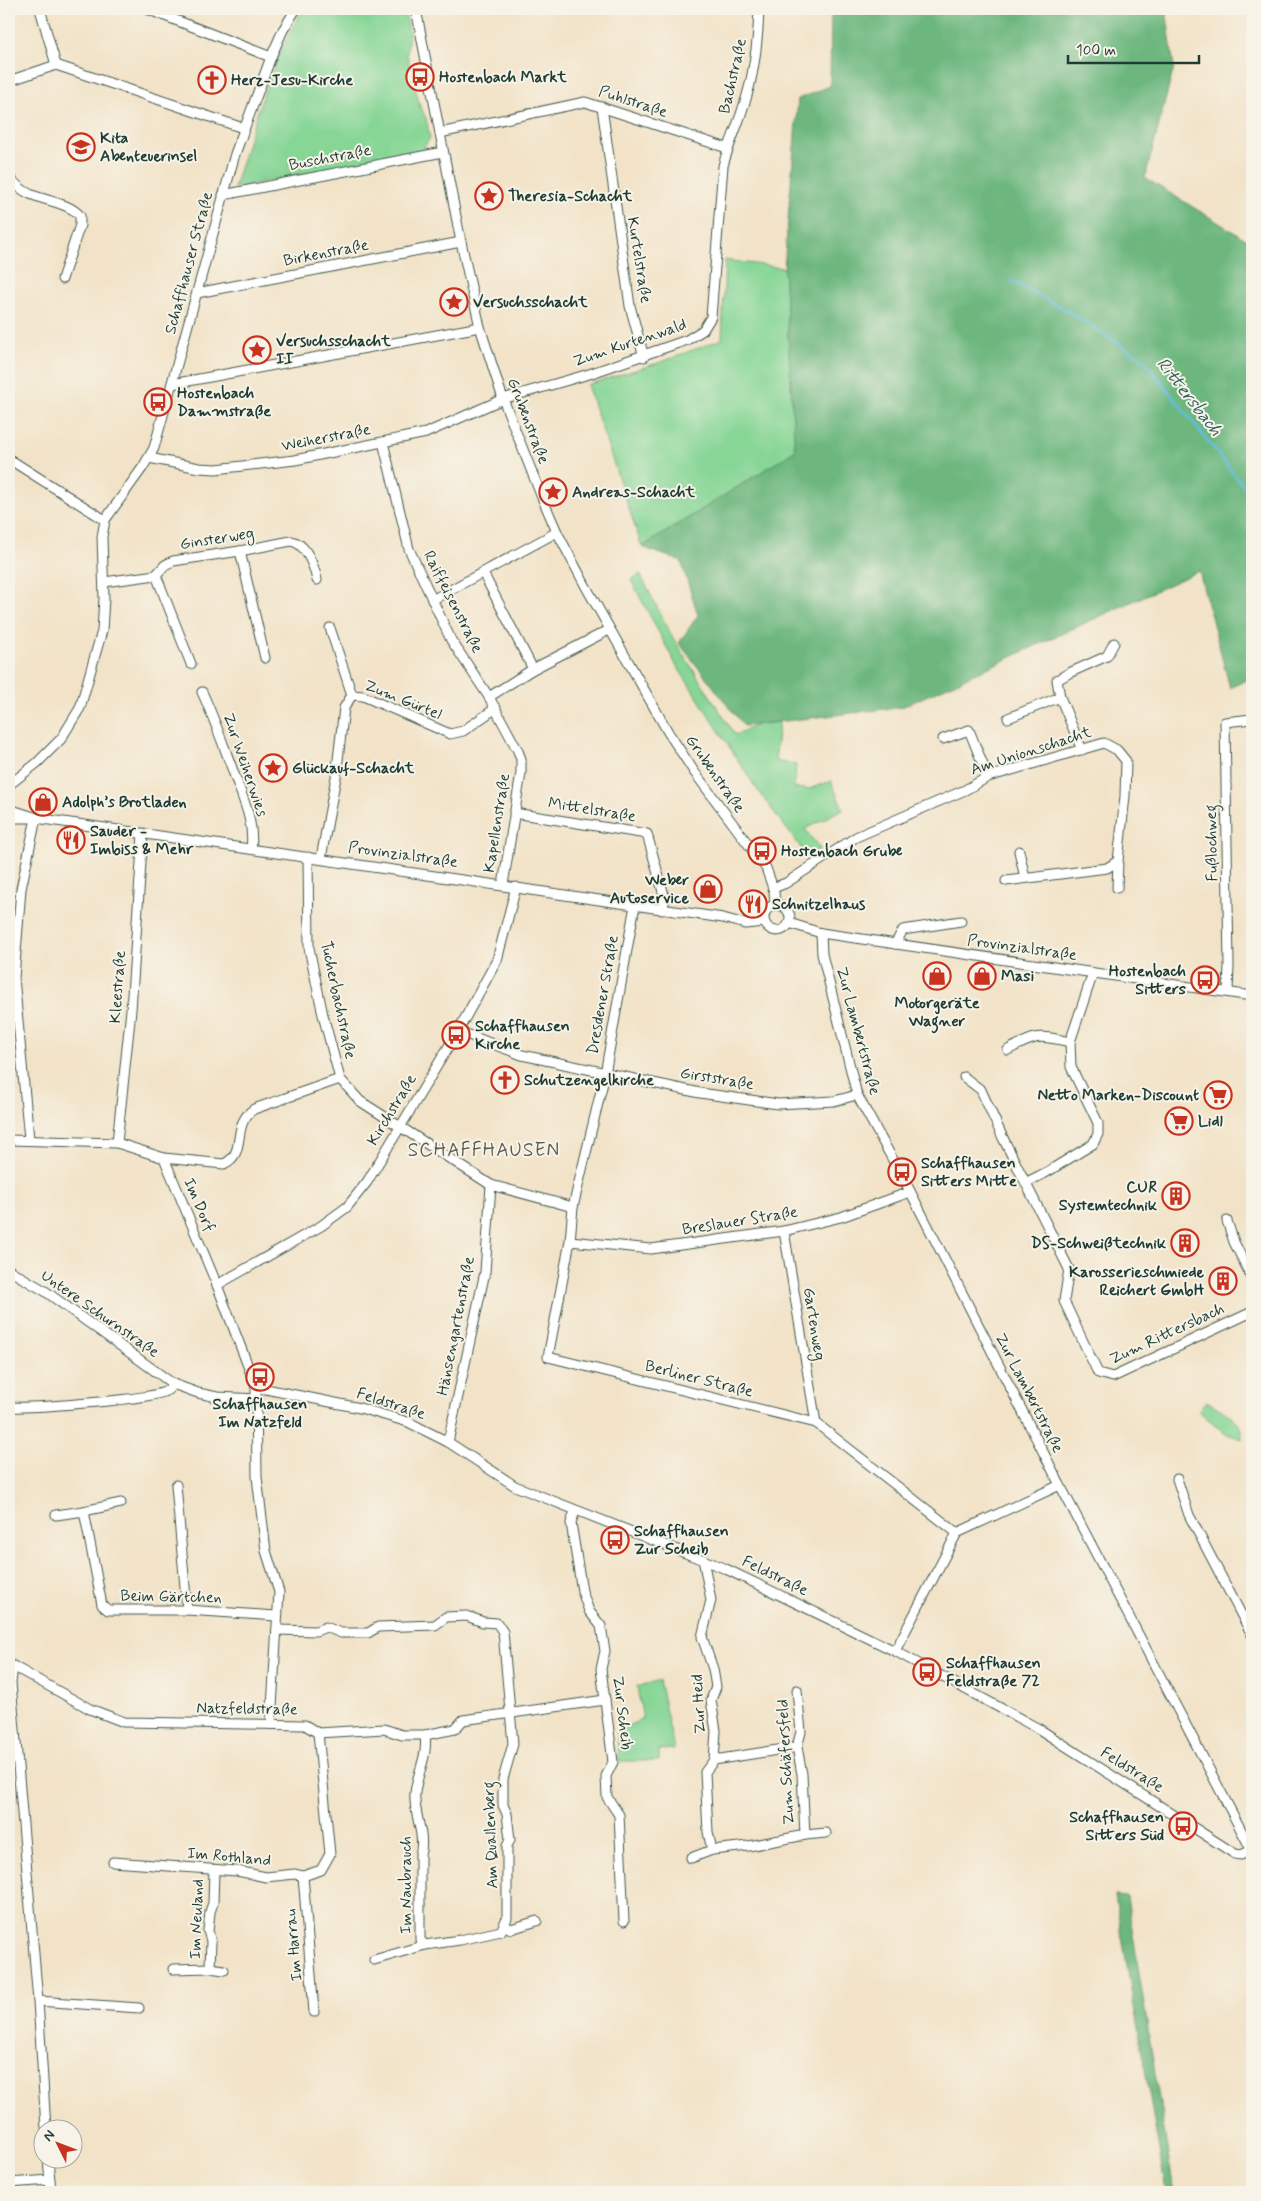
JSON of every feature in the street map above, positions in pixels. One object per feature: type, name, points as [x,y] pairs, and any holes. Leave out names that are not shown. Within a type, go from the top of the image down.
[{"type":"street","points":[[40,9],[56,65]]},
{"type":"street","points":[[147,9],[271,57]]},
{"type":"street","name":"Schaffhauser Straße","points":[[105,520],[149,458],[157,439],[243,128],[283,30],[296,9]]},
{"type":"street","name":"Grubenstraße","points":[[416,9],[461,242],[480,327],[503,399],[557,532],[609,630],[668,732],[695,773],[766,868],[773,888],[775,905]]},
{"type":"street","name":"Bachstraße","points":[[727,148],[744,107],[758,39],[759,9]]},
{"type":"street","points":[[9,81],[56,65],[243,128]]},
{"type":"street","name":"Puhlstraße","points":[[440,133],[585,102],[727,148]]},
{"type":"street","name":"Kurtelstraße","points":[[602,107],[630,306],[644,357]]},
{"type":"street","name":"Zum Kurtenwald","points":[[503,399],[644,357],[698,335],[711,317],[723,166],[727,148]]},
{"type":"street","name":"Buschstraße","points":[[223,195],[443,152]]},
{"type":"street","points":[[9,177],[28,193],[70,208],[80,216],[80,225],[62,279]]},
{"type":"street","name":"Birkenstraße","points":[[197,293],[461,242]]},
{"type":"street","points":[[172,384],[480,327]]},
{"type":"street","name":"Weiherstraße","points":[[149,458],[198,468],[216,469],[295,460],[434,430],[503,399]]},
{"type":"street","name":"Raiffeisenstraße","points":[[382,442],[409,549],[451,640],[496,708],[518,751],[521,765]]},
{"type":"street","points":[[9,459],[105,520],[102,537],[104,582],[102,631],[96,658],[78,713],[57,743],[37,763],[9,785]]},
{"type":"street","points":[[432,600],[557,532]]},
{"type":"street","name":"Ginsterweg","points":[[104,582],[156,575],[165,564],[173,561],[291,541],[297,542],[304,549],[317,580]]},
{"type":"street","points":[[240,551],[265,658]]},
{"type":"street","points":[[482,573],[533,669]]},
{"type":"street","points":[[156,575],[191,664]]},
{"type":"street","name":"Zum Gürtel","points":[[321,858],[336,777],[344,708],[352,695],[330,628]]},
{"type":"street","points":[[489,697],[533,669],[609,630]]},
{"type":"street","points":[[1082,750],[1060,697],[1057,680],[1107,656],[1114,643]]},
{"type":"street","name":"Zur Weiherwies","points":[[202,692],[218,728],[249,817],[252,834],[251,849]]},
{"type":"street","name":"Zum Gürtel","points":[[352,695],[363,696],[450,734],[463,731],[496,708]]},
{"type":"street","points":[[1008,718],[1060,697]]},
{"type":"street","name":"Fußlochweg","points":[[1228,992],[1225,722],[1252,719]]},
{"type":"street","points":[[943,739],[969,730],[988,777]]},
{"type":"street","name":"Am Unionschacht","points":[[773,888],[786,883],[856,837],[988,777],[1104,743],[1117,750],[1126,761],[1125,796],[1118,861],[1118,888]]},
{"type":"street","name":"Kapellenstraße","points":[[503,885],[521,765]]},
{"type":"street","name":"Provinzialstraße","points":[[9,809],[36,818]]},
{"type":"street","name":"Mittelstraße","points":[[514,813],[646,834],[665,899],[662,910]]},
{"type":"street","name":"Provinzialstraße","points":[[9,818],[36,818],[321,858],[723,918],[744,924],[764,922]]},
{"type":"street","points":[[29,1139],[13,1028],[14,978],[20,899],[36,818]]},
{"type":"street","name":"Kleestraße","points":[[117,1143],[130,1029],[142,833]]},
{"type":"street","points":[[1019,851],[1025,878]]},
{"type":"street","name":"Tucherbachstraße","points":[[164,1158],[224,1164],[231,1160],[236,1151],[245,1115],[254,1109],[340,1079],[323,1015],[309,948],[308,857]]},
{"type":"street","points":[[1006,881],[1107,868],[1118,861]]},
{"type":"street","name":"Kirchstraße","points":[[217,1285],[321,1226],[348,1207],[367,1182],[458,1031],[497,960],[516,887]]},
{"type":"street","name":"Dresdener Straße","points":[[573,1207],[605,1074],[635,905]]},
{"type":"street","points":[[775,905],[787,910],[789,923],[784,929],[776,932],[768,928],[764,922],[765,912],[775,905]]},
{"type":"street","points":[[895,944],[902,930],[960,921]]},
{"type":"street","name":"Provinzialstraße","points":[[789,923],[821,933],[1252,996]]},
{"type":"street","name":"Zur Lambertstraße","points":[[821,933],[822,954],[857,1095],[910,1192],[1060,1485],[1252,1851]]},
{"type":"street","points":[[1027,1182],[1093,1144],[1098,1134],[1098,1123],[1071,1067],[1070,1042],[1093,973]]},
{"type":"street","name":"Girststraße","points":[[458,1031],[522,1055],[700,1093],[778,1104],[834,1101],[857,1095]]},
{"type":"street","points":[[1008,1050],[1032,1037],[1044,1037],[1070,1042]]},
{"type":"street","name":"Zum Rittersbach","points":[[964,1077],[981,1090],[1069,1269],[1064,1301],[1098,1373],[1112,1378],[1252,1312]]},
{"type":"street","points":[[340,1079],[360,1100],[491,1185],[573,1207]]},
{"type":"street","points":[[9,1140],[29,1139],[117,1143],[164,1158]]},
{"type":"street","name":"Im Dorf","points":[[164,1158],[217,1285],[256,1387],[258,1399],[257,1477],[266,1551],[279,1592],[270,1724]]},
{"type":"street","name":"Hänsengartenstraße","points":[[448,1442],[485,1272],[491,1185]]},
{"type":"street","name":"Breslauer Straße","points":[[570,1241],[651,1249],[784,1231],[841,1217],[910,1192]]},
{"type":"street","name":"Berliner Straße","points":[[573,1207],[570,1241],[548,1357],[816,1423],[957,1533]]},
{"type":"street","points":[[1227,1221],[1234,1242],[1252,1278]]},
{"type":"street","name":"Gartenweg","points":[[784,1231],[816,1423]]},
{"type":"street","name":"Untere Schurnstraße","points":[[9,1270],[45,1291],[173,1384],[217,1397],[258,1399]]},
{"type":"street","points":[[9,1407],[74,1405],[153,1395],[168,1391],[173,1384]]},
{"type":"street","name":"Feldstraße","points":[[256,1387],[360,1408],[408,1422],[448,1442],[515,1486],[703,1560],[895,1651],[1039,1729],[1235,1854],[1241,1855],[1252,1851]]},
{"type":"street","points":[[1177,1479],[1189,1515],[1252,1635]]},
{"type":"street","points":[[176,1485],[187,1610]]},
{"type":"street","points":[[895,1651],[957,1533],[1060,1485]]},
{"type":"street","points":[[56,1515],[121,1503]]},
{"type":"street","name":"Beim Gärtchen","points":[[84,1511],[102,1604],[108,1610],[187,1610],[276,1616]]},
{"type":"street","name":"Zur Scheib","points":[[575,1511],[571,1523],[582,1591],[589,1611],[600,1626],[605,1651],[601,1669],[613,1762],[606,1776],[608,1797],[619,1815],[624,1921]]},
{"type":"street","name":"Zur Heid","points":[[703,1560],[711,1600],[702,1637],[713,1669],[716,1687],[711,1700],[716,1731],[714,1760],[705,1772],[708,1832],[712,1850]]},
{"type":"street","name":"Am Quallenberg","points":[[277,1630],[316,1631],[326,1627],[341,1633],[368,1633],[378,1627],[435,1625],[446,1617],[467,1616],[483,1622],[497,1623],[503,1632],[512,1744],[503,1779],[504,1805],[508,1814],[510,1840],[507,1846],[507,1918],[504,1924]]},
{"type":"street","points":[[11,1665],[38,2001],[45,2118]]},
{"type":"street","name":"Natzfeldstraße","points":[[11,1665],[90,1709],[124,1722],[305,1725],[318,1733],[384,1729],[402,1735],[425,1735],[455,1729],[462,1720],[605,1700]]},
{"type":"street","name":"Zum Schäfersfeld","points":[[691,1858],[712,1850],[749,1846],[805,1835],[802,1774],[797,1747],[801,1732],[797,1690]]},
{"type":"street","name":"Im Rothland","points":[[113,1862],[237,1871],[266,1878],[295,1874],[303,1876],[321,1870],[330,1854],[318,1733]]},
{"type":"street","name":"Im Naubrauch","points":[[425,1735],[426,1746],[423,1765],[415,1794],[423,1846],[420,1855],[420,1940],[425,1945]]},
{"type":"street","points":[[714,1760],[797,1747]]},
{"type":"street","points":[[805,1835],[826,1834]]},
{"type":"street","name":"Im Neuland","points":[[210,1968],[211,1941],[208,1931],[213,1903],[214,1870]]},
{"type":"street","name":"Im Harrau","points":[[303,1876],[314,2012]]},
{"type":"street","points":[[504,1924],[511,1929],[537,1921]]},
{"type":"street","name":"Im Naubrauch","points":[[374,1960],[425,1945],[501,1931],[504,1924]]},
{"type":"street","name":"Im Neuland","points":[[173,1969],[210,1968],[224,1970]]},
{"type":"street","points":[[38,2001],[139,2008]]},
{"type":"street","points":[[49,2168],[51,2192]]},
{"type":"street","points":[[9,2183],[50,2180]]},
{"type":"green space","points":[[303,9],[404,9],[409,31],[407,54],[430,138],[422,150],[234,188],[271,74]]},
{"type":"green space","points":[[831,9],[1166,9],[1174,67],[1145,178],[1252,243],[1252,677],[1230,688],[1199,571],[902,707],[744,726],[679,643],[698,615],[681,561],[642,547],[795,451],[784,268],[798,99],[830,86]]},
{"type":"green space","points":[[725,260],[784,268],[795,451],[642,547],[587,385],[661,362],[722,339]]},
{"type":"green space","points":[[640,574],[673,638],[735,735],[756,725],[779,722],[775,761],[796,765],[794,788],[809,789],[831,781],[843,809],[805,829],[820,849],[807,856],[756,788],[675,663],[631,580]]},
{"type":"green space","points":[[1207,1401],[1226,1412],[1235,1420],[1239,1425],[1242,1439],[1227,1434],[1198,1411]]},
{"type":"green space","points":[[659,1680],[674,1749],[659,1750],[659,1761],[619,1761],[617,1731],[643,1719],[637,1687]]},
{"type":"green space","points":[[1115,1896],[1127,1897],[1174,2192],[1166,2192]]},
{"type":"waterway","name":"Rittersbach","points":[[1012,281],[1066,310],[1144,360],[1244,487],[1252,501]]},
{"type":"place","name":"Hostenbach Markt","points":[[420,77]]},
{"type":"place","name":"Herz-Jesu-Kirche","points":[[212,80]]},
{"type":"place","name":"Kita Abenteuerinsel","points":[[81,147]]},
{"type":"place","name":"Theresia-Schacht","points":[[489,196]]},
{"type":"place","name":"Versuchsschacht","points":[[454,302]]},
{"type":"place","name":"Versuchsschacht II","points":[[257,350]]},
{"type":"place","name":"Hostenbach Dammstraße","points":[[158,402]]},
{"type":"place","name":"Andreas-Schacht","points":[[553,492]]},
{"type":"place","name":"Glückauf-Schacht","points":[[273,768]]},
{"type":"place","name":"Adolph’s Brotladen","points":[[43,802]]},
{"type":"place","name":"Sauder - Imbiss & Mehr","points":[[71,840]]},
{"type":"place","name":"Hostenbach Grube","points":[[762,851]]},
{"type":"place","name":"Weber Autoservice","points":[[708,889]]},
{"type":"place","name":"Schnitzelhaus","points":[[753,904]]},
{"type":"place","name":"Motorgeräte Wagner","points":[[937,976]]},
{"type":"place","name":"Masi","points":[[982,976]]},
{"type":"place","name":"Hostenbach Sitters","points":[[1205,980]]},
{"type":"place","name":"Schaffhausen Kirche","points":[[456,1035]]},
{"type":"place","name":"Schutzengelkirche","points":[[505,1080]]},
{"type":"place","name":"Netto Marken-Discount","points":[[1218,1095]]},
{"type":"place","name":"Lidl","points":[[1179,1121]]},
{"type":"place","name":"Schaffhausen Sitters Mitte","points":[[902,1172]]},
{"type":"place","name":"CUR Systemtechnik","points":[[1176,1196]]},
{"type":"place","name":"DS-Schweißtechnik","points":[[1185,1243]]},
{"type":"place","name":"Karosserieschmiede Reichert GmbH","points":[[1223,1281]]},
{"type":"place","name":"Schaffhausen Im Natzfeld","points":[[260,1377]]},
{"type":"place","name":"Schaffhausen Zur Scheib","points":[[615,1540]]},
{"type":"place","name":"Schaffhausen Feldstraße 72","points":[[927,1672]]},
{"type":"place","name":"Schaffhausen Sitters Süd","points":[[1183,1826]]},
{"type":"district","name":"SCHAFFHAUSEN","points":[[484,1150]]}]
